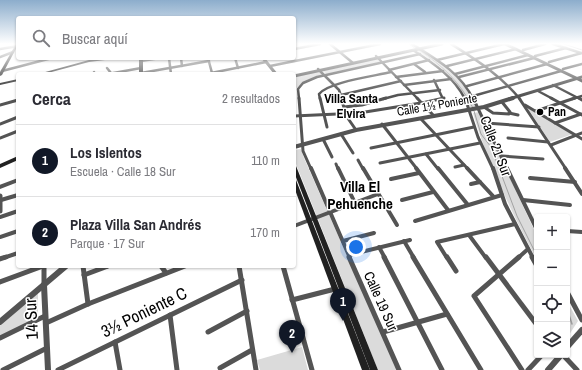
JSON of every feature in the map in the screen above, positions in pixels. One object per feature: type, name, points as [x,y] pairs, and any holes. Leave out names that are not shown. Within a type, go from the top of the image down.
[{"type":"main road","points":[[0,75],[7,61]]},
{"type":"main road","points":[[53,72],[88,61]]},
{"type":"main road","points":[[141,61],[141,72]]},
{"type":"main road","points":[[0,84],[16,80]]},
{"type":"main road","points":[[0,166],[16,159]]},
{"type":"main road","points":[[296,172],[335,289],[366,370]]},
{"type":"main road","points":[[296,184],[312,219],[374,370]]},
{"type":"street","points":[[2,70],[38,61]]},
{"type":"street","points":[[169,61],[171,72]]},
{"type":"street","points":[[181,61],[182,66]]},
{"type":"street","points":[[236,61],[238,68]]},
{"type":"street","points":[[270,66],[294,61]]},
{"type":"street","points":[[296,75],[356,61]]},
{"type":"street","points":[[325,76],[390,61]]},
{"type":"street","points":[[327,127],[320,92],[325,88],[424,61]]},
{"type":"street","name":"Calle 21 Sur","points":[[431,61],[451,78],[461,91],[471,109],[474,127],[480,143],[515,224],[534,260]]},
{"type":"street","points":[[439,61],[459,77],[474,96],[478,108],[534,224]]},
{"type":"street","points":[[447,66],[467,61]]},
{"type":"street","points":[[480,61],[510,86],[519,97],[582,194]]},
{"type":"street","points":[[455,74],[505,61]]},
{"type":"street","points":[[459,77],[519,61]]},
{"type":"street","points":[[544,61],[581,78]]},
{"type":"street","points":[[467,86],[554,61]]},
{"type":"street","points":[[147,72],[209,62],[212,72]]},
{"type":"street","points":[[217,72],[266,62],[274,72]]},
{"type":"street","points":[[383,63],[434,116]]},
{"type":"street","points":[[414,64],[425,72]]},
{"type":"street","points":[[474,96],[582,64]]},
{"type":"street","points":[[107,68],[110,72]]},
{"type":"street","points":[[117,72],[141,68]]},
{"type":"street","points":[[319,70],[335,85],[341,95],[347,114],[356,130]]},
{"type":"street","points":[[396,77],[425,72],[443,71]]},
{"type":"street","name":"Calle 19 Sur","points":[[325,76],[303,83],[298,90],[303,151],[400,370]]},
{"type":"street","points":[[404,85],[451,78]]},
{"type":"street","name":"Calle 1½ Poniente","points":[[296,146],[382,124],[484,107],[553,85],[581,78]]},
{"type":"street","points":[[299,116],[347,114],[441,100],[444,97],[434,80]]},
{"type":"street","points":[[341,95],[401,81]]},
{"type":"street","points":[[553,85],[582,100]]},
{"type":"street","points":[[344,107],[412,93],[440,90]]},
{"type":"street","points":[[538,91],[581,114]]},
{"type":"street","points":[[536,111],[582,96]]},
{"type":"street","points":[[0,105],[16,101]]},
{"type":"street","points":[[502,102],[509,113]]},
{"type":"street","points":[[364,104],[370,111]]},
{"type":"street","points":[[524,104],[582,139]]},
{"type":"street","points":[[484,107],[493,113],[509,113],[518,115]]},
{"type":"street","points":[[555,123],[581,114]]},
{"type":"street","points":[[0,124],[16,118]]},
{"type":"street","points":[[421,118],[493,196]]},
{"type":"street","points":[[486,123],[539,127]]},
{"type":"street","points":[[382,124],[448,210]]},
{"type":"street","points":[[371,148],[474,127]]},
{"type":"street","points":[[0,138],[16,132]]},
{"type":"street","points":[[508,138],[550,143],[582,133]]},
{"type":"street","points":[[341,134],[353,153]]},
{"type":"street","points":[[323,139],[332,157]]},
{"type":"street","points":[[380,163],[480,143]]},
{"type":"street","points":[[426,154],[468,205]]},
{"type":"street","points":[[502,156],[542,159]]},
{"type":"street","points":[[358,160],[397,225]]},
{"type":"street","points":[[336,164],[355,203]]},
{"type":"street","points":[[455,167],[464,165]]},
{"type":"street","points":[[391,179],[419,173]]},
{"type":"street","points":[[530,178],[575,182]]},
{"type":"street","points":[[0,187],[16,181]]},
{"type":"street","points":[[471,184],[480,182]]},
{"type":"street","points":[[402,200],[433,192]]},
{"type":"street","points":[[296,225],[378,194]]},
{"type":"street","points":[[0,211],[1,198],[16,195]]},
{"type":"street","points":[[415,221],[493,196],[502,195]]},
{"type":"street","points":[[523,200],[570,205]]},
{"type":"street","points":[[0,217],[16,212]]},
{"type":"street","points":[[456,271],[437,242],[515,224]]},
{"type":"street","points":[[570,231],[582,232]]},
{"type":"street","points":[[0,237],[16,232]]},
{"type":"street","points":[[342,241],[374,234]]},
{"type":"street","points":[[469,234],[535,322]]},
{"type":"street","points":[[348,255],[407,241],[480,370]]},
{"type":"street","points":[[379,247],[442,370]]},
{"type":"street","points":[[522,370],[474,297],[475,293],[528,249]]},
{"type":"street","points":[[0,259],[16,254]]},
{"type":"street","points":[[0,282],[38,268]]},
{"type":"street","name":"14 Sur","points":[[44,268],[48,370]]},
{"type":"street","points":[[0,322],[64,268]]},
{"type":"street","points":[[83,268],[88,304]]},
{"type":"street","points":[[84,275],[103,268]]},
{"type":"street","points":[[162,268],[166,273]]},
{"type":"street","points":[[0,338],[180,268]]},
{"type":"street","points":[[239,268],[256,370]]},
{"type":"street","points":[[284,268],[312,370]]},
{"type":"street","name":"3½ Poniente C","points":[[58,370],[242,280]]},
{"type":"street","points":[[292,300],[335,289]]},
{"type":"street","points":[[570,298],[582,320]]},
{"type":"street","points":[[208,332],[247,311]]},
{"type":"street","points":[[383,332],[447,314]]},
{"type":"street","points":[[170,315],[177,370]]},
{"type":"street","points":[[570,344],[582,330]]},
{"type":"street","points":[[115,342],[120,370]]},
{"type":"street","points":[[3,370],[47,348]]},
{"type":"street","points":[[220,368],[252,350]]},
{"type":"street","points":[[528,370],[539,358]]},
{"type":"street","points":[[548,370],[559,358]]},
{"type":"street","points":[[565,358],[577,370]]},
{"type":"shaded area","points":[[367,61],[380,62],[326,74],[323,71]]},
{"type":"shaded area","points":[[432,61],[437,61],[459,80],[477,107],[470,107],[454,81]]},
{"type":"shaded area","points":[[319,71],[322,75],[307,80],[296,88],[296,77]]},
{"type":"shaded area","points":[[527,107],[573,134],[550,142]]},
{"type":"shaded area","points":[[479,112],[534,230],[534,254],[493,170],[473,113]]},
{"type":"shaded area","points":[[301,149],[397,370],[378,370],[296,164],[296,150]]},
{"type":"shaded area","points":[[38,293],[38,318],[0,336],[0,326]]},
{"type":"shaded area","points":[[570,306],[578,321],[570,333]]},
{"type":"shaded area","points":[[302,347],[308,370],[260,370],[257,360]]},
{"type":"waterway","points":[[435,61],[457,82],[473,108]]},
{"type":"waterway","points":[[474,111],[481,134],[491,147],[517,216],[534,250]]},
{"type":"waterway","points":[[570,318],[572,324]]},
{"type":"place","name":"Pan","points":[[540,112]]},
{"type":"place","name":"Los Islentos","points":[[343,321]]},
{"type":"place","name":"Plaza Villa San Andrés","points":[[292,353]]},
{"type":"district","name":"Villa Santa Elvira","points":[[351,106]]},
{"type":"district","name":"Villa El Pehuenche","points":[[360,196]]}]
